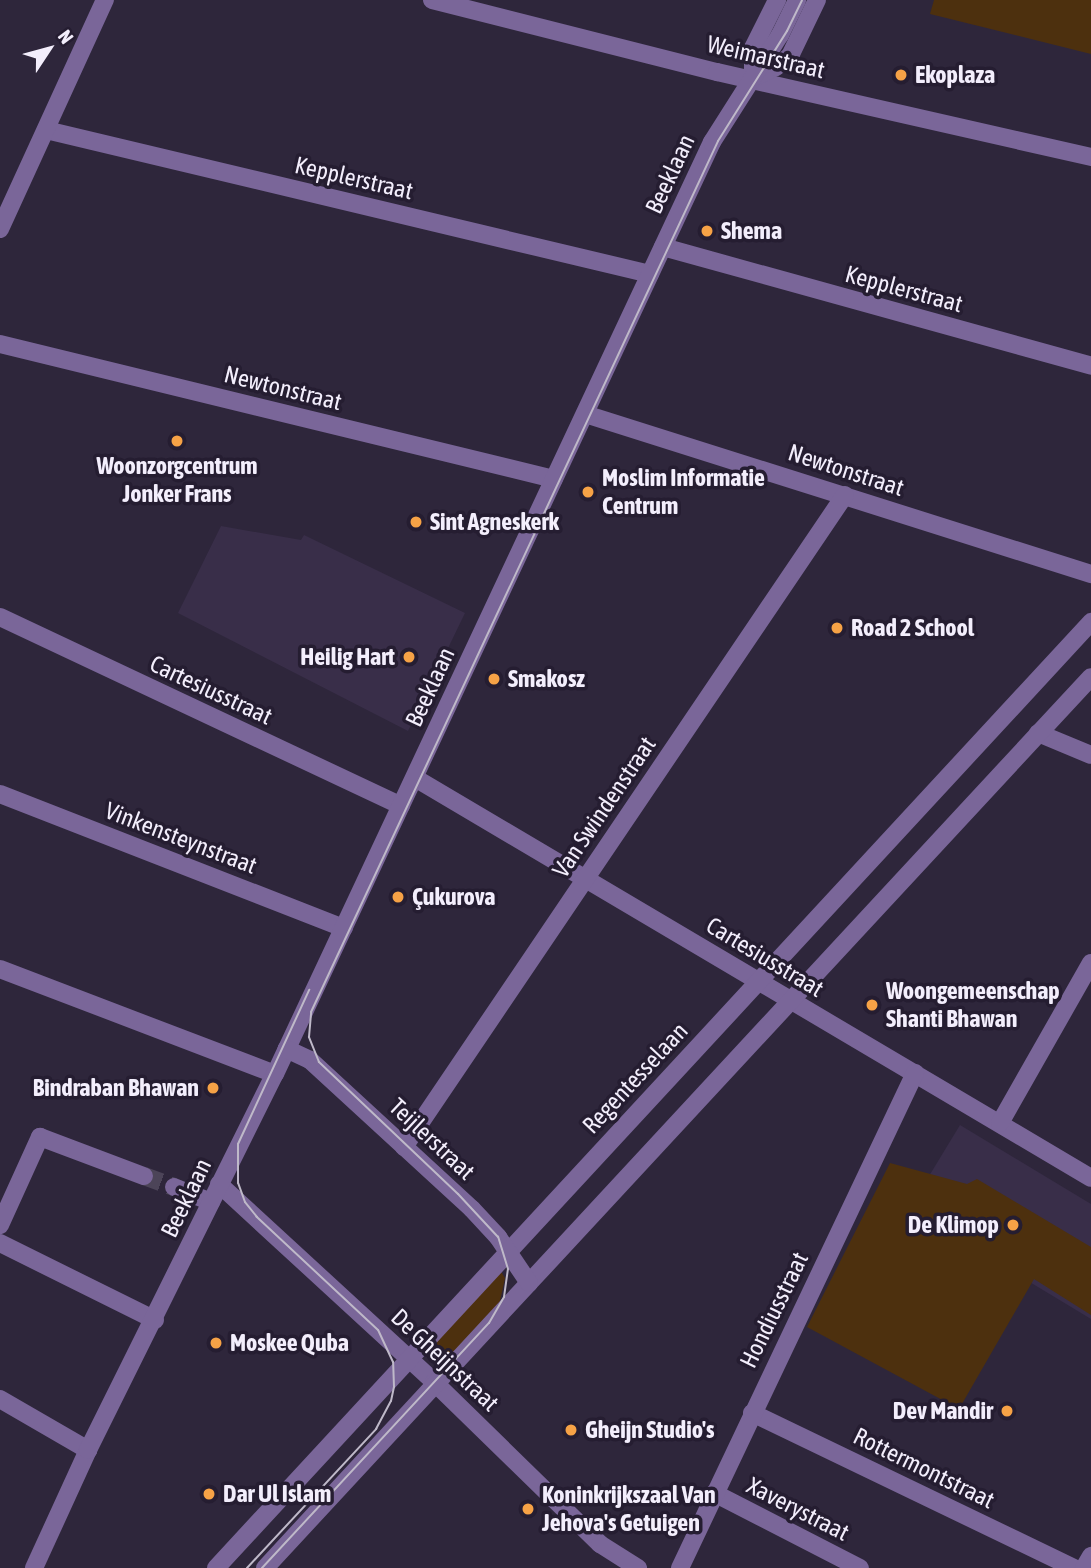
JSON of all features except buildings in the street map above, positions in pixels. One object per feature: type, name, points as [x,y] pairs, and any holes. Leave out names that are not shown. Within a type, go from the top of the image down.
[{"type":"street","points":[[0,229],[105,0]]},
{"type":"street","name":"Weimarstraat","points":[[432,0],[1091,157]]},
{"type":"street","name":"Beeklaan","points":[[753,78],[753,48],[777,0]]},
{"type":"street","name":"Beeklaan","points":[[34,1568],[88,1450],[155,1320],[219,1184],[275,1074],[717,133],[753,78],[797,0]]},
{"type":"street","name":"Beeklaan","points":[[753,78],[776,67],[790,56],[817,0]]},
{"type":"street","name":"Kepplerstraat","points":[[46,130],[650,274]]},
{"type":"street","name":"Kepplerstraat","points":[[663,247],[1091,366]]},
{"type":"street","name":"Newtonstraat","points":[[0,344],[554,479]]},
{"type":"street","name":"Newtonstraat","points":[[585,414],[1091,573]]},
{"type":"street","name":"Van Swindenstraat","points":[[404,1147],[845,495]]},
{"type":"street","name":"Cartesiusstraat","points":[[0,617],[401,806]]},
{"type":"street","name":"Regentesselaan","points":[[216,1568],[1091,622]]},
{"type":"street","points":[[265,1568],[1091,677]]},
{"type":"street","points":[[1038,733],[1091,755]]},
{"type":"street","name":"Cartesiusstraat","points":[[415,778],[1091,1178]]},
{"type":"street","name":"Vinkensteynstraat","points":[[0,794],[344,928]]},
{"type":"street","points":[[1000,1123],[1091,963]]},
{"type":"street","points":[[0,969],[275,1074]]},
{"type":"street","name":"Teijlerstraat","points":[[286,1049],[310,1060],[486,1224],[529,1283]]},
{"type":"street","name":"Hondiusstraat","points":[[680,1568],[915,1073]]},
{"type":"street","points":[[0,1225],[40,1137],[144,1176]]},
{"type":"street","name":"De Gheijnstraat","points":[[219,1184],[437,1385],[600,1544],[638,1568]]},
{"type":"street","points":[[174,1187],[211,1202]]},
{"type":"street","points":[[0,1243],[155,1320]]},
{"type":"street","points":[[0,1399],[88,1450]]},
{"type":"street","name":"Rottermontstraat","points":[[752,1413],[1074,1568]]},
{"type":"street","name":"Xaverystraat","points":[[714,1493],[860,1568]]},
{"type":"street","points":[[1083,1568],[1091,1556]]},
{"type":"shaded area","points":[[934,0],[1091,0],[1091,54],[930,14]]},
{"type":"shaded area","points":[[221,526],[301,540],[304,535],[465,613],[408,731],[178,613]]},
{"type":"shaded area","name":"De Klimop","points":[[960,1125],[1091,1204],[1091,1319],[909,1209]]},
{"type":"shaded area","points":[[890,1163],[967,1184],[977,1179],[1091,1247],[1091,1315],[1034,1279],[959,1409],[807,1327]]},
{"type":"shaded area","points":[[500,1270],[505,1278],[500,1301],[488,1321],[448,1362],[429,1344]]},
{"type":"tunnel","points":[[144,1176],[174,1187]]},
{"type":"tram line","points":[[262,1568],[489,1323],[504,1297],[508,1269],[498,1237],[458,1194],[319,1062],[309,1037],[311,1012],[718,141],[787,31],[802,0]]},
{"type":"tram line","points":[[247,1568],[376,1429],[391,1401],[394,1387],[393,1362],[378,1330],[257,1217],[245,1202],[238,1183],[238,1144],[309,990]]},
{"type":"place","name":"Ekoplaza","points":[[901,75]]},
{"type":"place","name":"Shema","points":[[707,231]]},
{"type":"place","name":"Woonzorgcentrum Jonker Frans","points":[[177,441]]},
{"type":"place","name":"Moslim Informatie Centrum","points":[[588,492]]},
{"type":"place","name":"Sint Agneskerk","points":[[416,522]]},
{"type":"place","name":"Road 2 School","points":[[837,628]]},
{"type":"place","name":"Heilig Hart","points":[[409,657]]},
{"type":"place","name":"Smakosz","points":[[494,679]]},
{"type":"place","name":"Çukurova","points":[[398,897]]},
{"type":"place","name":"Woongemeenschap Shanti Bhawan","points":[[872,1005]]},
{"type":"place","name":"Bindraban Bhawan","points":[[213,1088]]},
{"type":"place","name":"De Klimop","points":[[1013,1225]]},
{"type":"place","name":"Moskee Quba","points":[[216,1343]]},
{"type":"place","name":"Dev Mandir","points":[[1007,1411]]},
{"type":"place","name":"Gheijn Studio's","points":[[571,1430]]},
{"type":"place","name":"Dar Ul Islam","points":[[209,1494]]},
{"type":"place","name":"Koninkrijkszaal Van Jehova's Getuigen","points":[[528,1509]]}]
